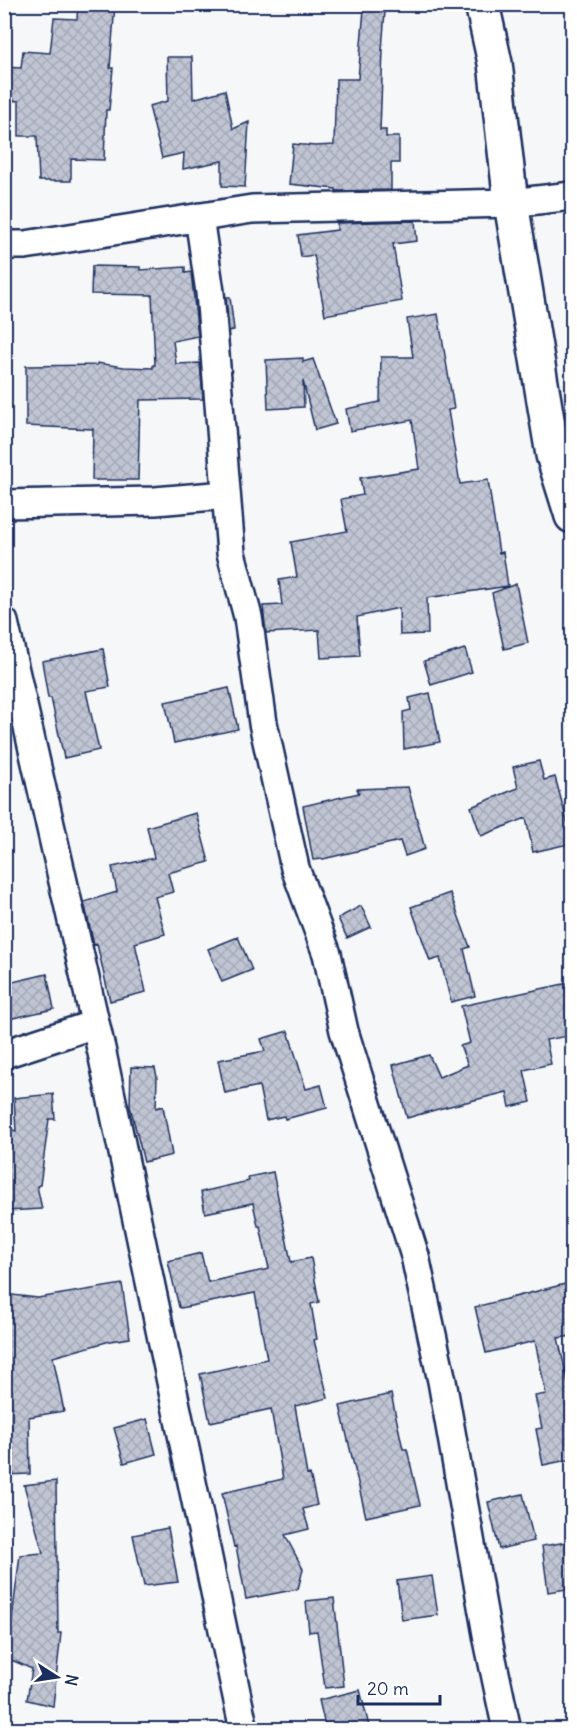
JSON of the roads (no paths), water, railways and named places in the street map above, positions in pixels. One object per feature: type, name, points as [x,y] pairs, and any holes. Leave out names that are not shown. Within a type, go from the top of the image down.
[{"type":"main road","points":[[482,4],[495,63],[511,203],[553,455],[573,516]]},
{"type":"street","points":[[4,245],[25,245],[252,209],[511,203],[573,196]]},
{"type":"street","points":[[199,218],[210,292],[231,553],[248,617],[263,723],[295,868],[327,954],[344,1030],[415,1256],[442,1381],[488,1640],[507,1730]]},
{"type":"street","points":[[4,504],[155,501],[226,495]]},
{"type":"street","points":[[4,622],[95,1024],[244,1730]]},
{"type":"street","points":[[4,1054],[95,1024]]}]
